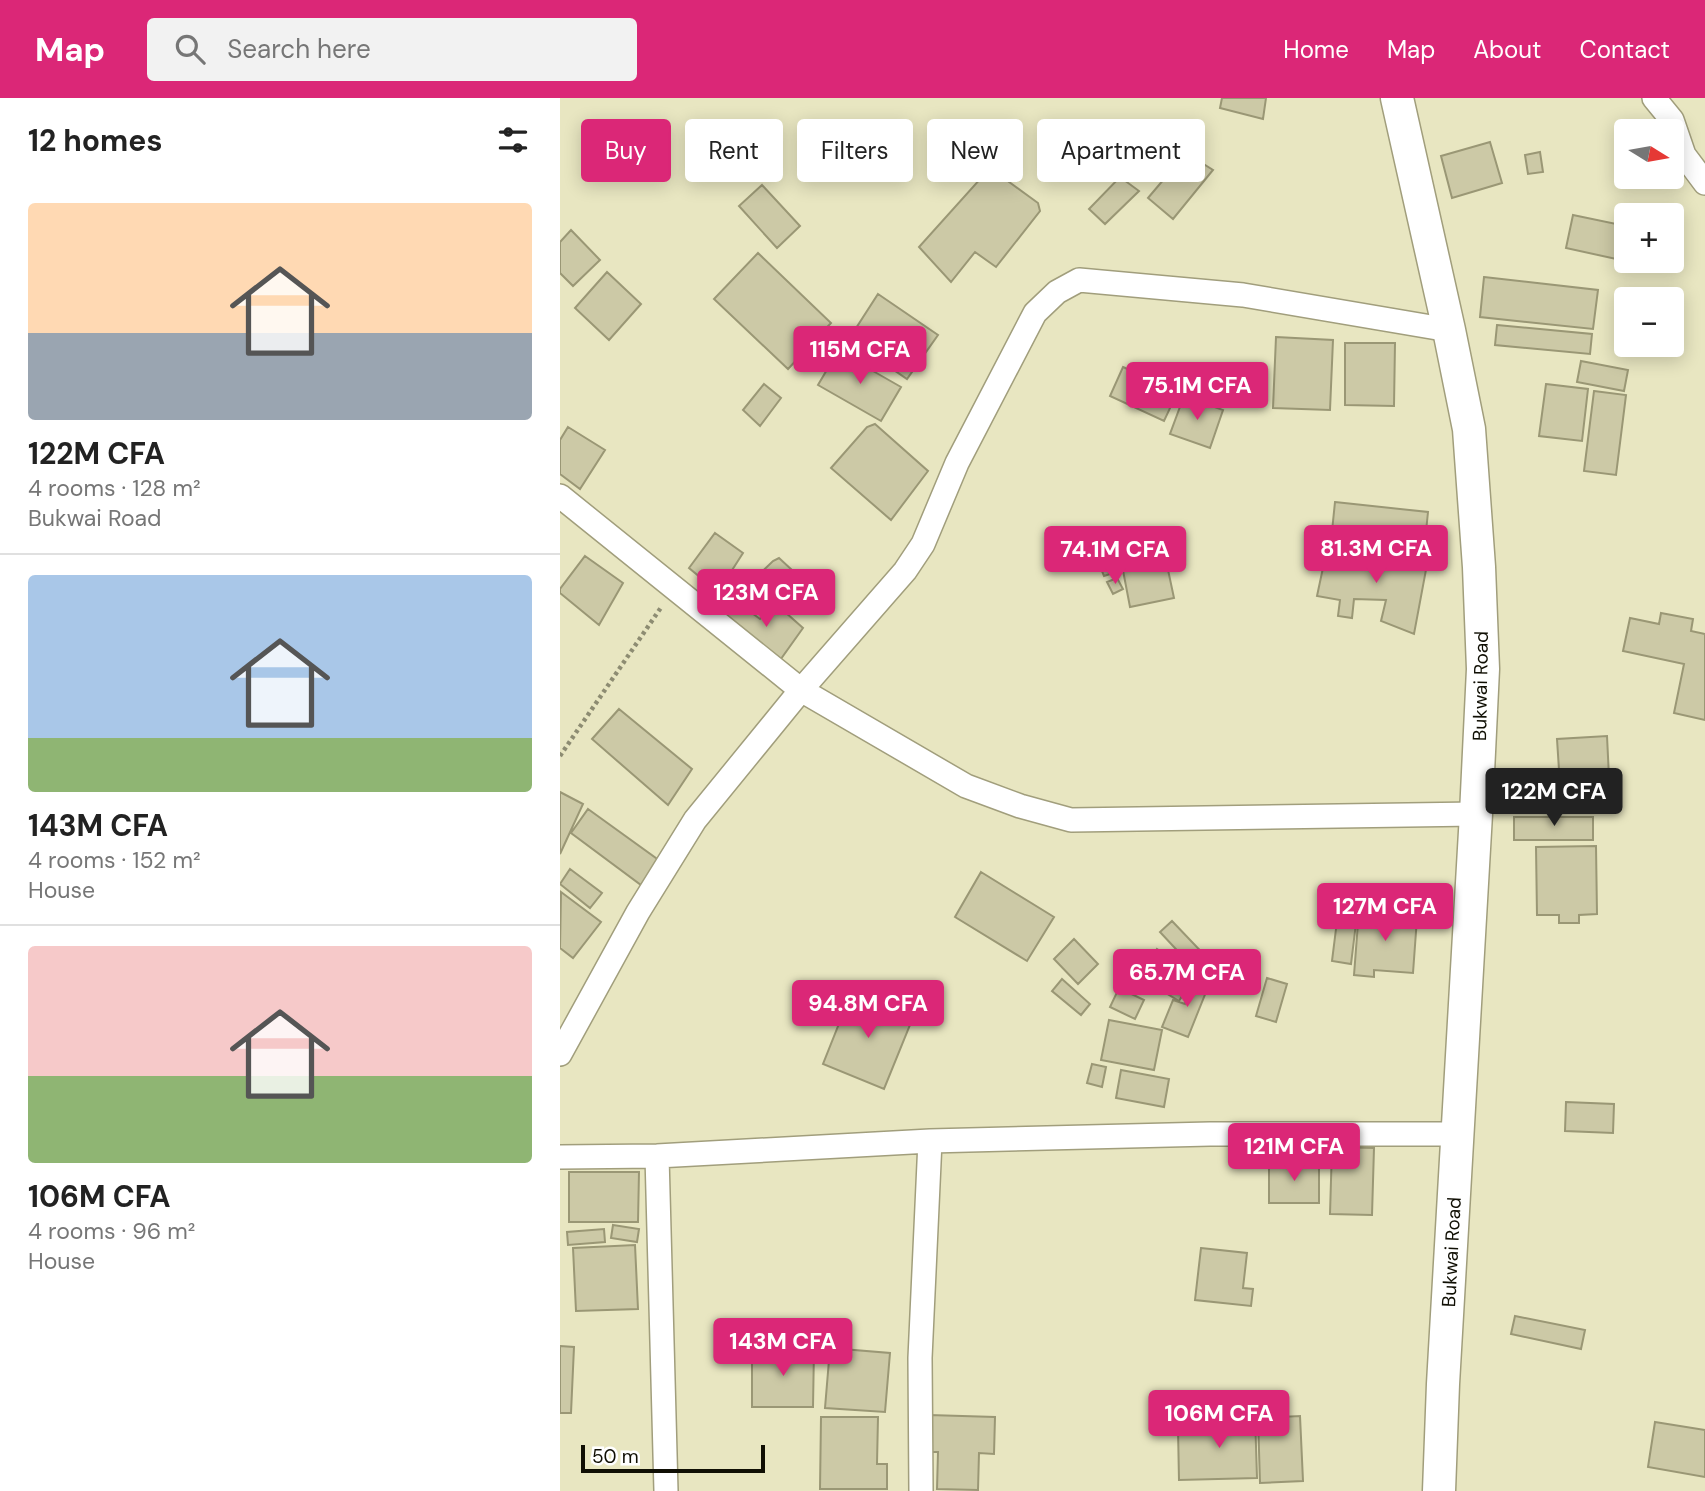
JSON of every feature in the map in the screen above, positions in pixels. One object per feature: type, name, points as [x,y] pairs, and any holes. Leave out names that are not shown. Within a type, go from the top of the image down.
[{"type":"street","name":"Bukwai Road","points":[[1397,98],[1469,429],[1483,669],[1439,1491]]},
{"type":"street","points":[[1654,98],[1672,120],[1684,155],[1705,183]]},
{"type":"street","points":[[560,1054],[638,912],[695,820],[801,690],[905,571],[923,544],[957,463],[1035,313],[1057,292],[1079,280],[1243,295],[1449,330]]},
{"type":"street","points":[[560,496],[801,690],[966,786],[1020,806],[1071,820],[1476,814]]},
{"type":"street","points":[[560,1157],[657,1156],[930,1140],[1210,1134],[1457,1134]]},
{"type":"street","points":[[921,1491],[919,1358],[930,1140]]},
{"type":"street","points":[[657,1156],[666,1491]]},
{"type":"path","points":[[560,756],[674,589]]},
{"type":"building","points":[[1222,98],[1266,98],[1263,119],[1220,108]]},
{"type":"building","points":[[1490,142],[1502,183],[1452,198],[1441,156]]},
{"type":"building","points":[[1540,152],[1543,172],[1528,174],[1525,155]]},
{"type":"building","points":[[1205,165],[1213,170],[1205,180]]},
{"type":"building","points":[[977,182],[1009,182],[1038,203],[1040,211],[996,267],[975,252],[951,282],[919,247]]},
{"type":"building","points":[[1115,182],[1127,182],[1139,191],[1105,224],[1089,209]]},
{"type":"building","points":[[1162,182],[1203,182],[1173,219],[1148,198]]},
{"type":"building","points":[[762,185],[800,226],[777,248],[739,206]]},
{"type":"building","points":[[1573,215],[1614,224],[1614,258],[1566,248]]},
{"type":"building","points":[[571,230],[600,260],[573,286],[560,273],[560,242]]},
{"type":"building","points":[[758,253],[831,323],[788,369],[714,299]]},
{"type":"building","points":[[607,272],[641,304],[609,340],[575,308]]},
{"type":"building","points":[[1484,277],[1598,290],[1593,329],[1480,317]]},
{"type":"building","points":[[878,294],[938,335],[907,379],[849,339]]},
{"type":"building","points":[[1497,325],[1592,334],[1590,354],[1495,345]]},
{"type":"building","points":[[1276,337],[1333,340],[1330,410],[1273,408]]},
{"type":"building","points":[[1345,343],[1395,343],[1394,406],[1345,405]]},
{"type":"building","points":[[838,351],[901,387],[881,421],[818,385]]},
{"type":"building","points":[[1581,361],[1628,370],[1624,391],[1577,382]]},
{"type":"building","points":[[1123,367],[1178,391],[1164,421],[1110,396]]},
{"type":"building","points":[[764,384],[781,398],[760,426],[743,410]]},
{"type":"building","points":[[1546,384],[1588,389],[1582,441],[1539,436]]},
{"type":"building","points":[[1594,391],[1626,395],[1616,475],[1584,471]]},
{"type":"building","points":[[1184,396],[1223,410],[1210,448],[1170,434]]},
{"type":"building","points":[[875,424],[928,471],[891,520],[831,468],[867,427]]},
{"type":"building","points":[[568,427],[605,450],[580,489],[560,474],[560,440]]},
{"type":"building","points":[[1335,502],[1428,512],[1424,551],[1331,541]]},
{"type":"building","points":[[715,533],[743,553],[718,592],[689,568]]},
{"type":"building","points":[[1327,549],[1357,555],[1428,559],[1414,634],[1381,621],[1386,600],[1354,599],[1352,618],[1338,616],[1340,600],[1317,596]]},
{"type":"building","points":[[1164,551],[1174,598],[1130,607],[1121,560]]},
{"type":"building","points":[[585,556],[623,583],[599,625],[560,593],[560,589]]},
{"type":"building","points":[[779,558],[792,570],[754,608],[739,594]]},
{"type":"building","points":[[1112,560],[1116,572],[1104,576],[1099,564]]},
{"type":"building","points":[[1117,578],[1123,589],[1113,594],[1107,582]]},
{"type":"building","points":[[737,602],[760,619],[776,604],[803,628],[778,663],[723,616]]},
{"type":"building","points":[[1661,613],[1693,619],[1691,631],[1705,634],[1705,720],[1674,713],[1684,664],[1623,651],[1630,618],[1659,624]]},
{"type":"building","points":[[619,709],[692,769],[668,805],[592,739]]},
{"type":"building","points":[[1607,736],[1610,798],[1561,801],[1557,739]]},
{"type":"building","points":[[1522,781],[1538,781],[1537,798],[1522,797]]},
{"type":"building","points":[[560,792],[583,804],[560,854]]},
{"type":"building","points":[[588,809],[660,861],[641,885],[571,833]]},
{"type":"building","points":[[1514,817],[1593,817],[1593,840],[1514,840]]},
{"type":"building","points":[[1596,846],[1597,914],[1579,915],[1579,923],[1559,923],[1559,915],[1537,915],[1536,847]]},
{"type":"building","points":[[570,869],[602,893],[590,908],[560,884]]},
{"type":"building","points":[[981,872],[1054,917],[1027,961],[955,917]]},
{"type":"building","points":[[561,892],[601,922],[573,958],[560,948]]},
{"type":"building","points":[[1359,910],[1417,918],[1413,973],[1374,970],[1374,977],[1354,975]]},
{"type":"building","points":[[1172,921],[1213,964],[1201,976],[1160,932]]},
{"type":"building","points":[[1337,921],[1356,923],[1351,964],[1332,961]]},
{"type":"building","points":[[1074,939],[1098,964],[1078,984],[1054,959]]},
{"type":"building","points":[[1157,949],[1196,973],[1179,1001],[1140,977]]},
{"type":"building","points":[[1196,976],[1210,982],[1188,1037],[1162,1027],[1173,1000],[1185,1004]]},
{"type":"building","points":[[1267,978],[1287,984],[1276,1022],[1256,1016]]},
{"type":"building","points":[[1062,979],[1090,1004],[1081,1015],[1052,991]]},
{"type":"building","points":[[1119,988],[1144,1000],[1135,1019],[1110,1007]]},
{"type":"building","points":[[852,991],[914,1015],[884,1089],[823,1064]]},
{"type":"building","points":[[1109,1020],[1162,1030],[1154,1070],[1101,1060]]},
{"type":"building","points":[[1092,1064],[1106,1067],[1102,1087],[1087,1083]]},
{"type":"building","points":[[1121,1070],[1169,1079],[1164,1107],[1116,1098]]},
{"type":"building","points":[[1566,1102],[1614,1104],[1613,1133],[1565,1131]]},
{"type":"building","points":[[1332,1147],[1374,1148],[1372,1215],[1330,1214]]},
{"type":"building","points":[[1319,1162],[1319,1203],[1269,1203],[1269,1163]]},
{"type":"building","points":[[569,1172],[639,1172],[638,1222],[569,1222]]},
{"type":"building","points":[[613,1225],[639,1229],[637,1242],[611,1238]]},
{"type":"building","points":[[604,1229],[605,1242],[568,1245],[567,1232]]},
{"type":"building","points":[[635,1245],[638,1309],[576,1311],[573,1248]]},
{"type":"building","points":[[1201,1248],[1247,1253],[1243,1288],[1253,1289],[1251,1306],[1195,1300]]},
{"type":"building","points":[[1515,1316],[1585,1330],[1581,1349],[1511,1334]]},
{"type":"building","points":[[560,1346],[574,1347],[571,1413],[560,1413]]},
{"type":"building","points":[[752,1348],[814,1349],[813,1407],[752,1407]]},
{"type":"building","points":[[830,1348],[890,1353],[885,1412],[825,1408]]},
{"type":"building","points":[[929,1415],[995,1417],[994,1454],[979,1453],[978,1490],[937,1489],[938,1452],[927,1452]]},
{"type":"building","points":[[1255,1415],[1257,1478],[1179,1480],[1178,1429],[1210,1429],[1210,1416]]},
{"type":"building","points":[[1300,1416],[1303,1481],[1260,1483],[1258,1418]]},
{"type":"building","points":[[821,1417],[878,1417],[877,1464],[887,1464],[887,1489],[820,1489]]},
{"type":"building","points":[[1655,1422],[1705,1430],[1705,1477],[1648,1467]]}]
